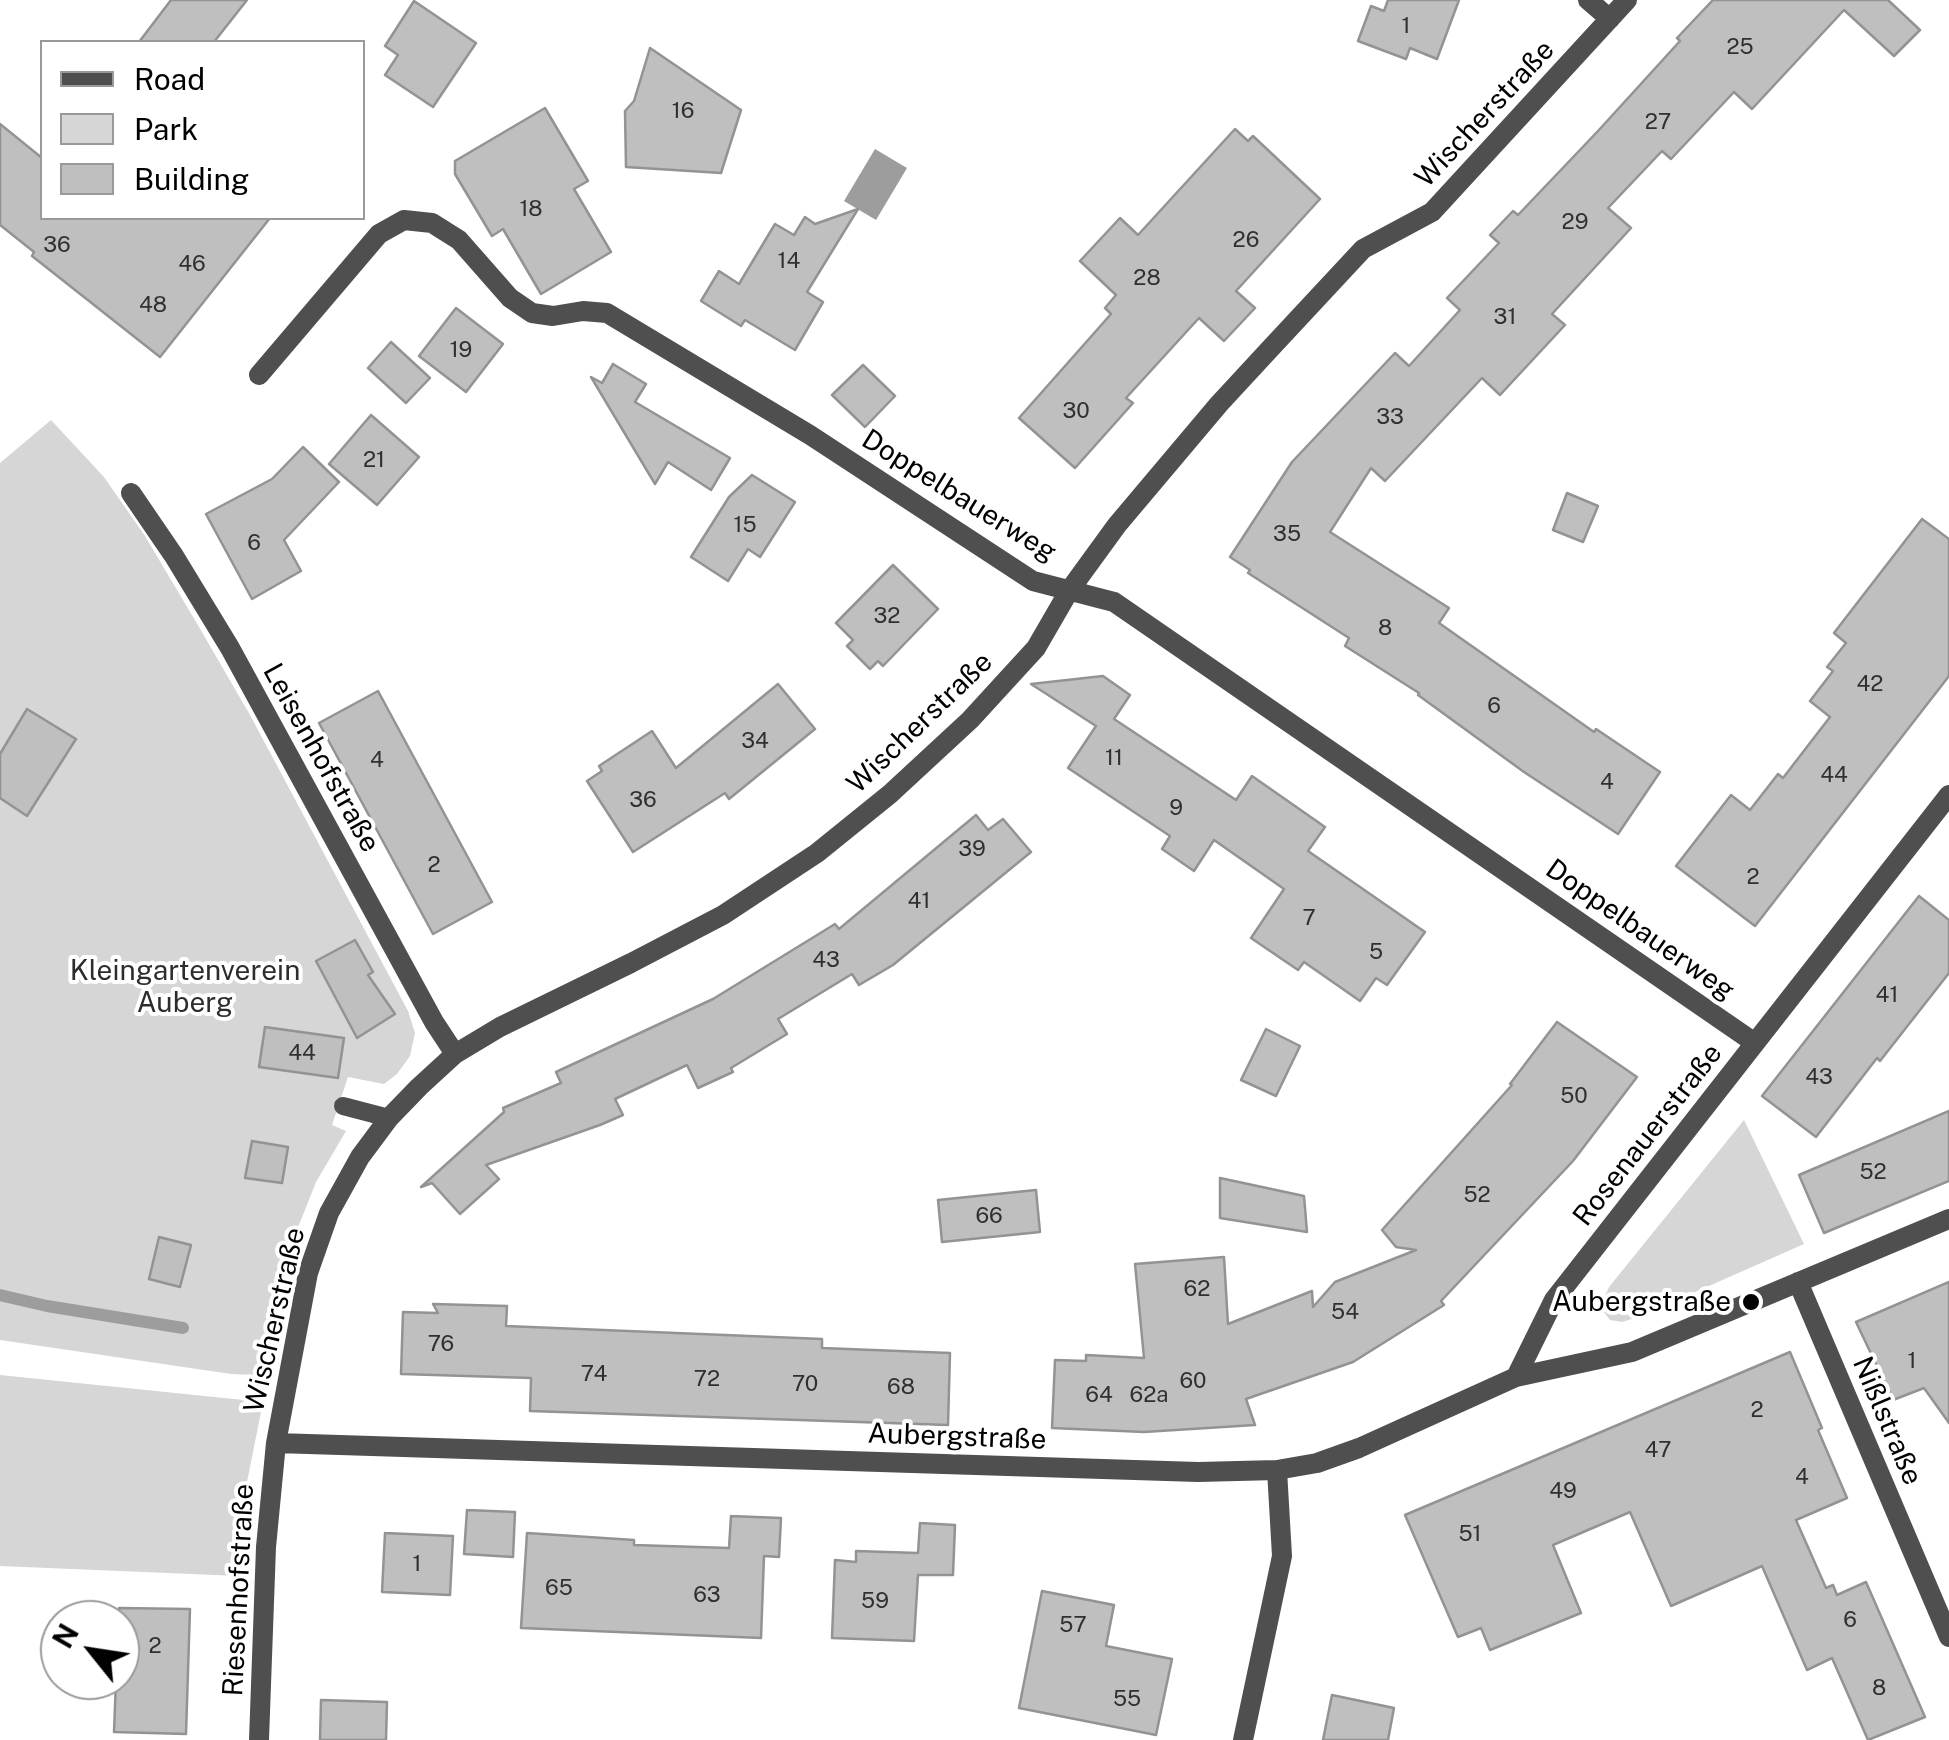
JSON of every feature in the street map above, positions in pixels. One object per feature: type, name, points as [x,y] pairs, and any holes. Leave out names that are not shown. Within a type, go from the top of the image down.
[{"type":"street","points":[[1588,0],[1610,19]]},
{"type":"street","name":"Wischerstraße","points":[[276,1443],[308,1272],[329,1213],[360,1157],[389,1118],[455,1054],[723,915],[817,853],[890,794],[970,720],[1036,648],[1069,590],[1117,525],[1219,404],[1363,249],[1432,212],[1627,0]]},
{"type":"street","name":"Doppelbauerweg","points":[[258,374],[380,234],[404,220],[432,223],[459,240],[510,298],[532,313],[606,313],[810,434],[1033,580],[1114,602],[1755,1042]]},
{"type":"street","name":"Leisenhofstraße","points":[[131,493],[230,648],[455,1054]]},
{"type":"street","name":"Rosenauerstraße","points":[[1516,1377],[1554,1300],[1949,795]]},
{"type":"street","name":"Aubergstraße","points":[[276,1443],[1198,1472],[1277,1470],[1359,1448],[1516,1377],[1632,1352],[1949,1219]]},
{"type":"street","name":"Nißlstraße","points":[[1798,1282],[1949,1637]]},
{"type":"street","name":"Riesenhofstraße","points":[[259,1740],[266,1546],[276,1443]]},
{"type":"street","points":[[1243,1740],[1282,1556],[1277,1470]]},
{"type":"lane","points":[[343,1106],[389,1118]]},
{"type":"green space","name":"Kleingartenverein Auberg","points":[[51,420],[104,477],[145,536],[250,715],[408,1011],[415,1033],[410,1056],[384,1084],[348,1077],[332,1125],[346,1131],[316,1182],[291,1245],[266,1363],[258,1375],[0,1340],[0,463]]},
{"type":"green space","points":[[1744,1120],[1804,1244],[1641,1316],[1622,1322],[1610,1320],[1603,1311],[1609,1287]]},
{"type":"green space","points":[[0,1375],[263,1402],[247,1482],[239,1576],[0,1566]]},
{"type":"shaded area","points":[[875,149],[907,168],[876,220],[844,201]]},
{"type":"building","points":[[171,0],[247,0],[216,40],[141,40]]},
{"type":"building","points":[[1388,0],[1459,0],[1437,59],[1410,48],[1406,59],[1358,41],[1371,6],[1384,11]]},
{"type":"building","points":[[1713,0],[1888,0],[1920,30],[1894,56],[1844,10],[1752,109],[1734,92],[1671,159],[1662,151],[1608,208],[1631,228],[1552,314],[1565,325],[1500,395],[1482,378],[1385,481],[1371,468],[1330,532],[1449,608],[1439,623],[1594,732],[1596,729],[1660,772],[1618,834],[1524,772],[1419,693],[1345,646],[1349,638],[1248,573],[1250,570],[1230,557],[1292,462],[1395,353],[1409,366],[1460,310],[1447,298],[1499,243],[1490,235],[1513,211],[1518,215],[1598,131]]},
{"type":"building","points":[[414,1],[476,43],[433,107],[385,75],[398,55],[385,46]]},
{"type":"building","points":[[650,48],[741,110],[721,173],[626,167],[625,111],[634,101]]},
{"type":"building","points":[[545,108],[588,181],[574,189],[611,252],[541,294],[503,229],[492,236],[455,174],[455,161]]},
{"type":"building","points":[[0,124],[40,156],[40,220],[268,220],[160,357],[32,256],[34,252],[0,225]]},
{"type":"building","points":[[1235,129],[1248,141],[1253,136],[1320,199],[1236,291],[1255,308],[1224,341],[1199,318],[1126,398],[1133,403],[1075,468],[1019,418],[1111,314],[1105,308],[1116,295],[1080,261],[1120,218],[1138,235]]},
{"type":"building","points":[[858,209],[807,292],[823,302],[795,350],[745,320],[741,326],[701,301],[719,271],[739,284],[775,224],[794,235],[805,217],[815,224]]},
{"type":"building","points":[[456,308],[503,344],[466,392],[419,356]]},
{"type":"building","points":[[391,342],[430,378],[406,403],[368,368]]},
{"type":"building","points":[[613,364],[646,384],[635,402],[730,458],[711,490],[668,462],[655,484],[591,377],[602,383]]},
{"type":"building","points":[[863,365],[895,396],[865,427],[832,395]]},
{"type":"building","points":[[371,415],[419,457],[377,505],[329,464]]},
{"type":"building","points":[[303,447],[339,482],[284,540],[301,571],[252,599],[206,514],[272,479]]},
{"type":"building","points":[[752,475],[795,502],[760,557],[748,549],[728,581],[691,557],[729,497]]},
{"type":"building","points":[[1567,493],[1598,506],[1583,542],[1553,530]]},
{"type":"building","points":[[1922,519],[1949,539],[1949,676],[1755,926],[1676,866],[1731,795],[1750,810],[1778,774],[1783,778],[1830,717],[1810,701],[1833,671],[1827,667],[1846,643],[1834,633]]},
{"type":"building","points":[[893,565],[938,609],[883,666],[878,661],[870,669],[847,646],[853,640],[836,623]]},
{"type":"building","points":[[1103,676],[1130,695],[1114,719],[1236,800],[1252,776],[1325,827],[1308,851],[1425,932],[1387,985],[1376,978],[1360,1001],[1304,962],[1298,970],[1251,938],[1284,889],[1214,840],[1194,871],[1162,849],[1170,836],[1068,768],[1096,726],[1031,684]]},
{"type":"building","points":[[778,684],[815,729],[729,799],[725,793],[633,852],[587,781],[602,771],[599,766],[652,731],[676,768]]},
{"type":"building","points":[[378,691],[492,902],[433,934],[319,723]]},
{"type":"building","points":[[27,709],[76,739],[27,816],[0,798],[0,754]]},
{"type":"building","points":[[976,815],[988,830],[1003,819],[1031,852],[893,965],[859,985],[852,974],[778,1019],[787,1034],[731,1068],[733,1072],[698,1088],[687,1065],[615,1099],[623,1115],[486,1165],[499,1179],[460,1214],[432,1183],[421,1187],[504,1112],[503,1108],[561,1083],[556,1072],[713,999],[835,924],[839,929]]},
{"type":"building","points":[[1919,896],[1949,920],[1949,973],[1816,1137],[1762,1096]]},
{"type":"building","points":[[355,940],[373,972],[368,975],[395,1014],[357,1038],[316,961]]},
{"type":"building","points":[[1557,1022],[1637,1077],[1573,1161],[1441,1301],[1444,1305],[1353,1362],[1246,1399],[1255,1425],[1144,1432],[1052,1428],[1055,1360],[1086,1361],[1086,1355],[1144,1358],[1135,1264],[1224,1257],[1228,1324],[1312,1291],[1313,1307],[1335,1282],[1416,1250],[1396,1247],[1382,1230],[1512,1085]]},
{"type":"building","points":[[265,1027],[344,1038],[338,1078],[259,1067]]},
{"type":"building","points":[[1266,1029],[1300,1046],[1276,1096],[1241,1080]]},
{"type":"building","points":[[1949,1111],[1949,1181],[1824,1233],[1799,1175]]},
{"type":"building","points":[[252,1141],[288,1147],[282,1183],[245,1178]]},
{"type":"building","points":[[1220,1178],[1304,1196],[1307,1232],[1220,1218]]},
{"type":"building","points":[[1036,1190],[1040,1232],[942,1242],[938,1200]]},
{"type":"building","points":[[159,1237],[191,1245],[180,1287],[149,1279]]},
{"type":"building","points":[[1949,1282],[1949,1423],[1924,1388],[1893,1400],[1856,1322]]},
{"type":"building","points":[[433,1304],[507,1306],[506,1326],[822,1339],[822,1348],[950,1353],[948,1425],[530,1411],[531,1378],[401,1374],[403,1312],[438,1313]]},
{"type":"building","points":[[1790,1352],[1847,1498],[1796,1520],[1826,1588],[1833,1585],[1837,1595],[1866,1582],[1925,1717],[1868,1740],[1832,1658],[1807,1670],[1762,1566],[1671,1606],[1630,1512],[1553,1545],[1581,1613],[1490,1650],[1481,1628],[1458,1637],[1405,1515]]},
{"type":"building","points":[[467,1510],[515,1512],[513,1557],[464,1554]]},
{"type":"building","points":[[731,1516],[781,1518],[779,1557],[764,1556],[761,1638],[521,1628],[527,1533],[634,1540],[634,1545],[729,1548]]},
{"type":"building","points":[[920,1523],[955,1525],[953,1575],[918,1575],[914,1641],[832,1638],[835,1560],[856,1562],[856,1551],[918,1553]]},
{"type":"building","points":[[385,1533],[453,1536],[450,1595],[382,1592]]},
{"type":"building","points":[[1042,1591],[1114,1605],[1106,1646],[1172,1659],[1156,1735],[1019,1708]]},
{"type":"building","points":[[140,1608],[190,1609],[186,1734],[114,1732],[115,1700],[140,1700]]},
{"type":"building","points":[[1332,1695],[1394,1708],[1388,1740],[1323,1740]]},
{"type":"building","points":[[321,1700],[387,1702],[386,1740],[320,1740]]},
{"type":"waterway","points":[[0,1295],[183,1328]]},
{"type":"place","name":"Aubergstraße","points":[[1751,1302]]}]
